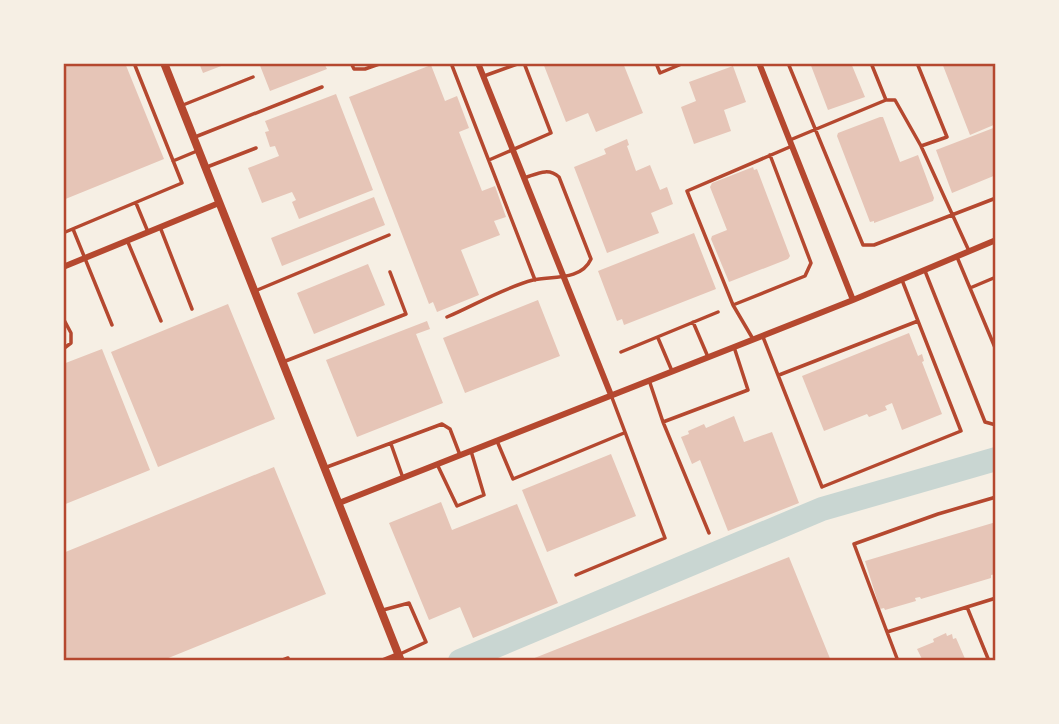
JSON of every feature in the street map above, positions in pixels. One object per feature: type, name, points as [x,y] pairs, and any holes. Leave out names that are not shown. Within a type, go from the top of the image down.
[{"type":"street","points":[[164,63],[399,658],[383,661]]},
{"type":"street","points":[[478,63],[611,395]]},
{"type":"street","points":[[759,63],[853,300]]},
{"type":"street","points":[[63,267],[219,203]]},
{"type":"street","points":[[339,503],[853,300],[996,240]]},
{"type":"lane","points":[[63,233],[182,183],[134,63]]},
{"type":"lane","points":[[351,63],[354,69],[365,69],[382,63]]},
{"type":"lane","points":[[451,63],[535,280]]},
{"type":"lane","points":[[484,76],[522,63],[551,133],[489,160]]},
{"type":"lane","points":[[656,63],[660,73],[684,63]]},
{"type":"lane","points":[[788,63],[860,242],[865,246],[874,246],[996,198]]},
{"type":"lane","points":[[872,63],[886,100]]},
{"type":"lane","points":[[917,63],[947,137],[921,146]]},
{"type":"lane","points":[[181,106],[253,77]]},
{"type":"lane","points":[[194,138],[323,88]]},
{"type":"lane","points":[[753,339],[733,305],[687,191],[770,155],[814,130],[886,100],[895,100],[921,146],[969,251]]},
{"type":"lane","points":[[205,167],[256,148]]},
{"type":"lane","points":[[173,160],[198,150]]},
{"type":"lane","points":[[733,305],[804,276],[811,263],[770,155]]},
{"type":"lane","points":[[447,317],[535,280],[564,277],[583,270],[591,259],[561,181],[552,172],[546,171],[524,178]]},
{"type":"lane","points":[[136,203],[148,232]]},
{"type":"lane","points":[[160,227],[192,309]]},
{"type":"lane","points":[[73,229],[112,325]]},
{"type":"lane","points":[[254,291],[389,235]]},
{"type":"lane","points":[[127,240],[161,321]]},
{"type":"lane","points":[[957,257],[996,350]]},
{"type":"lane","points":[[925,271],[985,422],[996,425]]},
{"type":"lane","points":[[282,362],[406,314],[390,272]]},
{"type":"lane","points":[[970,288],[996,277]]},
{"type":"lane","points":[[762,335],[822,487],[961,431],[902,279]]},
{"type":"lane","points":[[621,352],[718,312]]},
{"type":"lane","points":[[63,318],[71,333],[71,343],[63,349]]},
{"type":"lane","points":[[779,375],[918,321]]},
{"type":"lane","points":[[693,322],[708,357]]},
{"type":"lane","points":[[657,337],[671,371]]},
{"type":"lane","points":[[663,422],[748,390],[734,347]]},
{"type":"lane","points":[[649,380],[663,422],[709,533]]},
{"type":"lane","points":[[576,575],[665,538],[611,395]]},
{"type":"lane","points":[[325,468],[442,424],[450,429],[460,455]]},
{"type":"lane","points":[[497,440],[513,479],[624,433]]},
{"type":"lane","points":[[391,443],[403,478]]},
{"type":"lane","points":[[437,464],[457,506],[484,495],[471,451]]},
{"type":"lane","points":[[898,661],[854,544],[996,496]]},
{"type":"lane","points":[[887,632],[996,598]]},
{"type":"lane","points":[[381,611],[409,603],[426,642],[399,658]]},
{"type":"lane","points":[[967,607],[989,661]]},
{"type":"lane","points":[[281,661],[288,658],[289,661]]},
{"type":"building","points":[[63,63],[125,63],[164,159],[63,200]]},
{"type":"building","points":[[199,63],[229,63],[203,73]]},
{"type":"building","points":[[259,63],[324,63],[327,69],[270,91]]},
{"type":"building","points":[[543,63],[623,63],[643,113],[596,132],[588,113],[566,122]]},
{"type":"building","points":[[810,63],[851,63],[865,97],[828,110]]},
{"type":"building","points":[[942,63],[996,63],[996,124],[970,135]]},
{"type":"building","points":[[431,65],[445,101],[457,96],[469,128],[459,132],[482,191],[495,186],[506,217],[494,221],[500,235],[461,250],[479,295],[437,312],[433,302],[429,304],[349,97]]},
{"type":"building","points":[[733,66],[746,102],[724,110],[731,131],[694,144],[681,107],[696,101],[689,82]]},
{"type":"building","points":[[336,94],[373,190],[299,219],[292,202],[296,200],[292,192],[262,203],[248,168],[279,156],[275,146],[270,147],[265,121]]},
{"type":"building","points":[[883,117],[900,162],[918,155],[934,198],[933,201],[874,223],[870,222],[837,136],[838,133]]},
{"type":"building","points":[[996,127],[996,175],[952,193],[936,150]]},
{"type":"building","points":[[627,139],[636,171],[650,165],[660,190],[667,187],[673,204],[651,213],[659,233],[607,253],[574,167],[606,154],[604,149]]},
{"type":"building","points":[[753,167],[754,170],[757,169],[790,256],[729,282],[711,239],[712,236],[727,230],[710,187],[712,183]]},
{"type":"building","points":[[374,197],[385,225],[282,266],[271,238]]},
{"type":"building","points":[[694,233],[716,289],[624,325],[622,319],[617,321],[598,271]]},
{"type":"building","points":[[368,264],[385,305],[314,334],[297,293]]},
{"type":"building","points":[[538,300],[560,356],[465,393],[443,338]]},
{"type":"building","points":[[228,304],[275,419],[158,467],[111,352]]},
{"type":"building","points":[[427,321],[430,329],[416,334],[443,403],[357,437],[326,360]]},
{"type":"building","points":[[909,333],[918,356],[922,354],[922,362],[942,414],[902,430],[892,403],[885,406],[887,410],[869,417],[867,414],[824,431],[802,376]]},
{"type":"building","points":[[102,349],[150,470],[63,505],[63,364]]},
{"type":"building","points":[[734,416],[744,442],[772,432],[799,503],[728,531],[700,460],[692,464],[681,437],[704,424],[706,428]]},
{"type":"building","points":[[611,454],[636,516],[547,552],[522,490]]},
{"type":"building","points":[[274,467],[326,594],[161,661],[63,661],[63,553]]},
{"type":"building","points":[[441,502],[452,530],[517,504],[558,603],[473,638],[460,607],[429,620],[389,523]]},
{"type":"building","points":[[996,522],[996,574],[991,575],[991,578],[921,599],[915,598],[916,601],[885,610],[880,609],[865,561]]},
{"type":"building","points":[[789,557],[831,661],[527,661]]},
{"type":"building","points":[[946,633],[947,636],[952,634],[953,639],[956,638],[966,661],[923,661],[917,649]]},
{"type":"waterway","points":[[460,661],[822,509],[996,459]]}]
